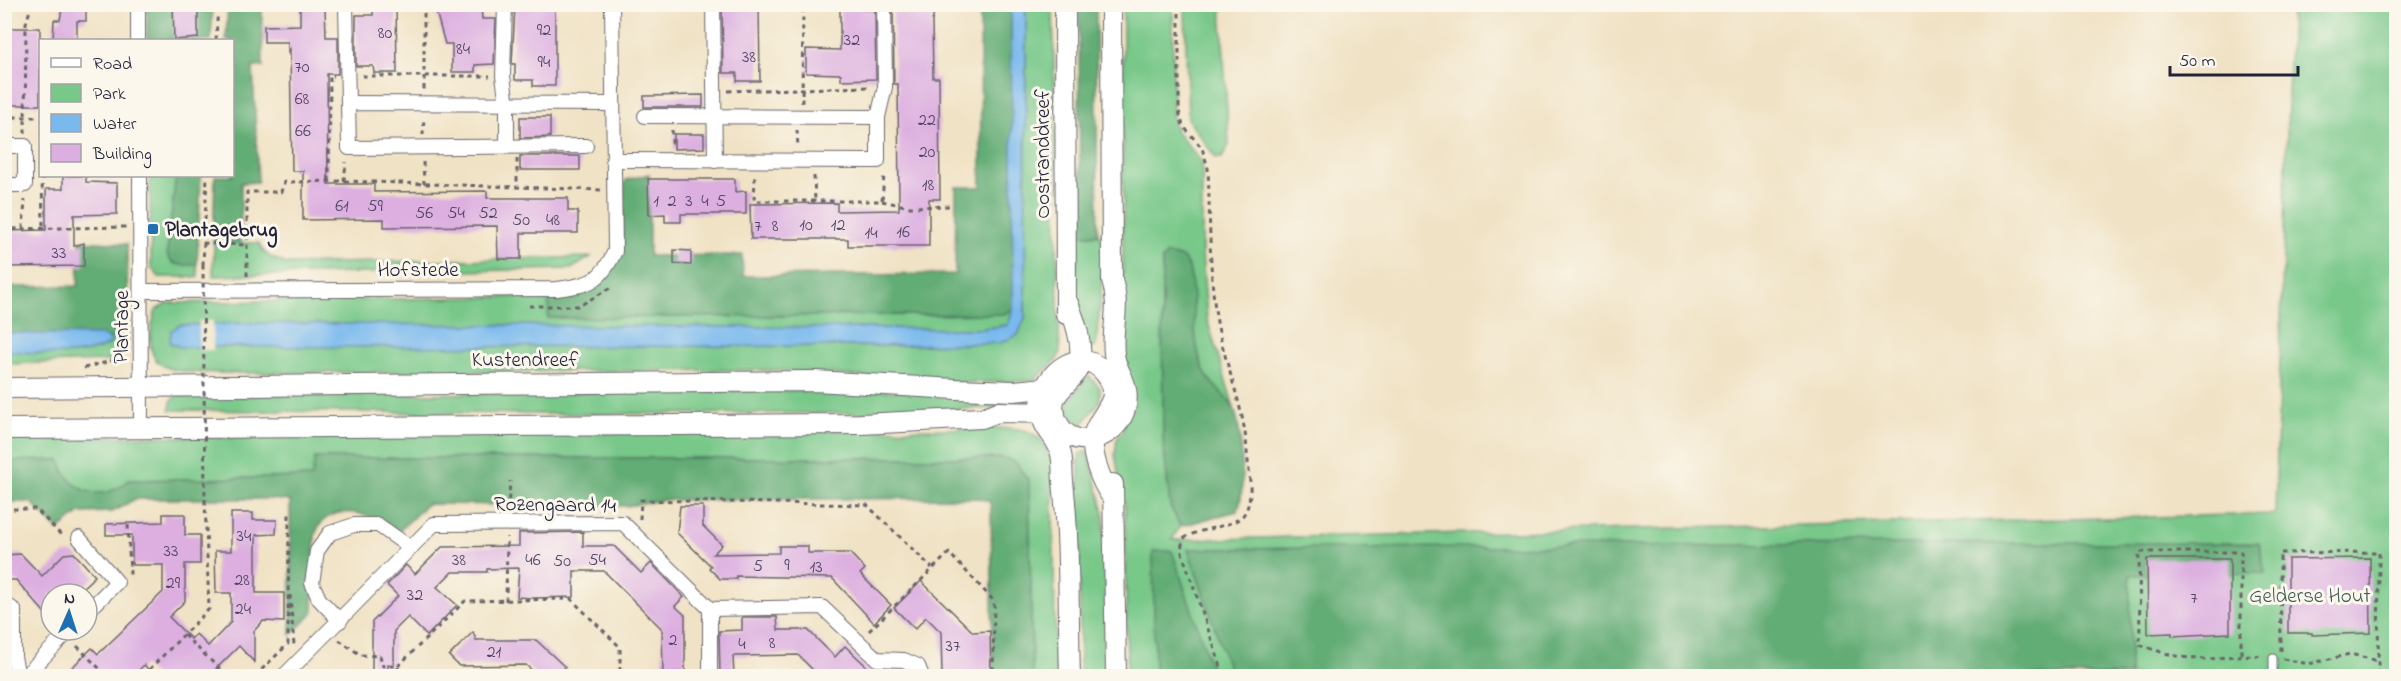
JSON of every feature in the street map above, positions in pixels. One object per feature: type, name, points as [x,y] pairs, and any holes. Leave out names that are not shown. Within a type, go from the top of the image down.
[{"type":"main road","name":"Oostranddreef","points":[[1065,4],[1068,303],[1077,330],[1073,363]]},
{"type":"main road","points":[[1108,366],[1106,295],[1112,281],[1110,4]]},
{"type":"main road","points":[[1047,416],[1059,389],[1072,376],[1073,363]]},
{"type":"main road","points":[[1065,442],[1099,436],[1122,417],[1127,399],[1124,381],[1108,366],[1073,363],[1055,371],[1045,388],[1047,416],[1060,428],[1065,442],[1070,676]]},
{"type":"main road","name":"Kustendreef","points":[[4,388],[815,381],[1014,391],[1045,388]]},
{"type":"main road","points":[[4,429],[849,424],[982,418],[999,423],[1047,416]]},
{"type":"main road","points":[[1099,436],[1113,484],[1116,676]]},
{"type":"street","points":[[138,4],[138,39]]},
{"type":"street","points":[[346,4],[349,148],[586,146]]},
{"type":"street","points":[[505,4],[503,76],[512,146]]},
{"type":"street","name":"Hofstede","points":[[142,291],[545,289],[578,286],[597,280],[608,268],[615,251],[612,4]]},
{"type":"street","points":[[713,4],[715,161]]},
{"type":"street","points":[[613,160],[878,161],[878,117],[885,87],[884,4]]},
{"type":"street","points":[[348,103],[613,104]]},
{"type":"street","points":[[645,116],[878,117]]},
{"type":"street","points":[[4,146],[25,146],[25,185],[4,185]]},
{"type":"street","name":"Plantage","points":[[140,177],[141,427]]},
{"type":"street","name":"Rozengaard 14","points":[[284,676],[434,524],[623,523],[710,609]]},
{"type":"street","points":[[339,621],[319,599],[312,583],[317,551],[330,533],[354,525],[378,525],[411,548]]},
{"type":"street","points":[[79,538],[117,582],[99,600]]},
{"type":"street","points":[[4,603],[14,610],[9,656],[18,676]]},
{"type":"street","points":[[710,676],[710,609],[822,608],[877,659],[904,660],[918,666],[922,676]]},
{"type":"street","points":[[25,676],[58,642]]},
{"type":"lane","points":[[2273,658],[2273,676]]},
{"type":"path","points":[[25,146],[26,23],[32,4]]},
{"type":"path","points":[[216,39],[218,4]]},
{"type":"path","points":[[424,4],[424,85]]},
{"type":"path","points":[[798,161],[803,4]]},
{"type":"path","points":[[1179,4],[1179,111],[1183,126],[1202,148],[1208,168],[1215,309],[1224,354],[1245,427],[1250,493],[1246,512],[1238,520],[1193,531],[1183,539],[1181,550],[1224,676]]},
{"type":"path","points":[[714,91],[885,87]]},
{"type":"path","points":[[672,116],[672,160]]},
{"type":"path","points":[[4,117],[39,117]]},
{"type":"path","points":[[512,146],[518,188]]},
{"type":"path","points":[[814,161],[815,202]]},
{"type":"path","points":[[878,161],[884,173],[882,201]]},
{"type":"path","points":[[42,177],[43,228]]},
{"type":"path","points":[[143,676],[209,609],[205,501],[203,265],[207,177]]},
{"type":"path","points":[[755,177],[754,201],[882,201],[910,207],[951,206]]},
{"type":"path","points":[[247,290],[247,192],[282,192],[284,182],[344,181],[615,190]]},
{"type":"path","points":[[23,228],[25,185]]},
{"type":"path","points":[[4,229],[141,227]]},
{"type":"path","points":[[203,243],[247,244]]},
{"type":"path","points":[[76,369],[111,361],[142,320]]},
{"type":"path","points":[[506,601],[510,481]]},
{"type":"path","points":[[639,538],[641,500],[867,505],[932,568]]},
{"type":"path","points":[[4,509],[36,509],[64,537],[79,538]]},
{"type":"path","points":[[255,676],[288,644],[288,513]]},
{"type":"path","points":[[2241,654],[2241,552],[2139,552],[2140,645],[2172,656],[2209,659],[2241,654],[2273,658]]},
{"type":"path","points":[[2378,661],[2350,654],[2309,664],[2281,659],[2280,553],[2379,552],[2378,676]]},
{"type":"path","points":[[859,640],[949,553],[994,601],[993,676]]},
{"type":"path","points":[[288,573],[296,665]]},
{"type":"path","points":[[328,633],[361,655],[380,656],[383,666],[398,666],[465,601],[571,599],[620,646],[620,676]]},
{"type":"path","points":[[184,635],[227,676]]},
{"type":"path","points":[[77,642],[107,676]]},
{"type":"path","points":[[398,666],[398,676]]},
{"type":"green space","points":[[147,5],[213,5],[211,39],[147,39]]},
{"type":"green space","points":[[228,5],[262,5],[263,67],[253,67],[258,182],[241,183],[241,243],[213,243],[215,177],[234,177],[234,39],[226,39]]},
{"type":"green space","points":[[980,5],[1011,5],[1013,309],[1004,314],[548,318],[549,296],[576,292],[595,285],[608,275],[616,263],[621,248],[626,180],[649,174],[649,256],[742,255],[743,276],[955,274],[956,187],[981,187]]},
{"type":"green space","points":[[1026,5],[1053,5],[1060,353],[1056,361],[1033,381],[942,383],[779,370],[225,373],[175,370],[155,359],[151,348],[151,332],[156,310],[168,303],[549,296],[549,318],[1004,314],[1013,309],[1008,325],[982,329],[215,324],[214,346],[872,346],[1000,343],[1025,318]]},
{"type":"green space","points":[[1079,5],[1096,5],[1098,234],[1080,235]]},
{"type":"green space","name":"Gelderse Hout","points":[[1123,5],[1173,5],[1173,120],[1176,131],[1202,162],[1202,253],[1207,319],[1234,408],[1211,385],[1202,370],[1195,344],[1191,279],[1162,260],[1163,439],[1170,505],[1180,526],[1172,540],[2275,514],[2291,5],[2396,5],[2396,676],[1127,676],[1125,509],[1115,455],[1117,438],[1123,430]]},
{"type":"green space","points":[[1185,5],[1221,5],[1229,145],[1222,158],[1216,158],[1188,120]]},
{"type":"green space","points":[[150,177],[176,177],[167,253],[175,264],[197,265],[198,277],[159,277],[151,267]]},
{"type":"green space","points":[[176,177],[201,177],[197,265],[175,263],[167,253]]},
{"type":"green space","points":[[1076,235],[1103,235],[1101,296],[1096,345],[1088,350],[1084,345],[1076,291]]},
{"type":"green space","points":[[80,241],[127,244],[128,338],[5,338],[4,287],[78,286]]},
{"type":"green space","points":[[214,243],[259,243],[266,254],[287,264],[591,257],[571,269],[213,276]]},
{"type":"green space","points":[[1167,254],[1183,258],[1189,267],[1195,336],[1200,359],[1206,375],[1233,407],[1239,427],[1242,460],[1240,504],[1237,511],[1180,526],[1170,505],[1163,439],[1162,260]]},
{"type":"green space","points":[[5,338],[128,338],[128,349],[120,358],[109,361],[5,364]]},
{"type":"green space","points":[[1089,376],[1100,388],[1100,401],[1082,425],[1071,418],[1067,402]]},
{"type":"green space","points":[[863,390],[1026,396],[1030,402],[1027,406],[861,413],[541,414],[170,410],[171,401],[176,396]]},
{"type":"green space","points":[[1012,428],[1027,431],[1038,437],[1046,447],[1052,461],[1056,676],[1032,676],[1029,481],[1005,458],[315,458],[313,477],[129,480],[109,492],[99,493],[79,487],[71,480],[60,460],[5,461],[4,439],[140,436],[247,438]]},
{"type":"green space","points":[[1088,451],[1104,512],[1108,676],[1080,676],[1079,454]]},
{"type":"green space","points":[[315,458],[1005,458],[1015,462],[1029,481],[1032,676],[993,676],[991,507],[989,501],[978,498],[664,500],[627,506],[427,504],[398,532],[365,515],[340,513],[330,516],[321,524],[315,535],[313,613],[291,635],[290,501],[135,499],[112,512],[80,513],[58,530],[31,502],[5,502],[4,461],[60,460],[64,471],[79,487],[98,493],[109,492],[129,480],[312,477]]},
{"type":"green space","name":"Gelderse Hout","points":[[2259,543],[2265,573],[2130,575],[2130,676],[1231,676],[1188,549]]},
{"type":"green space","points":[[1153,551],[1172,551],[1214,676],[1155,676]]},
{"type":"water","points":[[1011,5],[1026,5],[1025,318],[1018,335],[1000,343],[872,346],[181,347],[170,343],[171,331],[180,325],[245,323],[982,329],[1008,325],[1013,309]]},
{"type":"water","points":[[5,333],[102,335],[111,341],[110,344],[98,349],[72,354],[5,351]]},
{"type":"pier","points":[[199,321],[213,321],[213,350],[199,350]]},
{"type":"building","points":[[63,4],[86,4],[86,21],[77,21],[77,39],[53,39],[54,20],[60,20]]},
{"type":"building","points":[[173,4],[198,4],[198,38],[174,39]]},
{"type":"building","points":[[300,4],[322,4],[325,7],[326,37],[338,37],[338,74],[327,74],[328,184],[374,184],[374,192],[487,191],[487,198],[568,198],[568,211],[578,211],[578,233],[521,233],[521,259],[498,259],[497,226],[384,227],[384,219],[303,220],[303,171],[292,171],[290,49],[288,52],[288,42],[264,42],[264,26],[300,25]]},
{"type":"building","points":[[373,4],[396,4],[397,73],[374,73],[373,66],[356,66],[356,15],[373,15]]},
{"type":"building","points":[[451,4],[474,4],[474,8],[481,7],[482,19],[496,19],[494,64],[475,65],[475,72],[452,72],[452,44],[445,44],[435,8],[451,8]]},
{"type":"building","points":[[555,4],[555,86],[533,86],[533,80],[515,80],[515,64],[512,64],[515,5]]},
{"type":"building","points":[[722,4],[759,4],[760,81],[737,81],[737,73],[723,73]]},
{"type":"building","points":[[840,4],[863,4],[863,10],[875,10],[876,79],[841,80],[841,74],[806,73],[806,49],[840,50]]},
{"type":"building","points":[[893,4],[937,4],[932,21],[933,78],[939,78],[940,199],[929,199],[929,246],[848,246],[848,239],[751,239],[750,204],[837,203],[837,211],[899,210],[898,84],[894,84]]},
{"type":"building","points":[[9,28],[40,28],[39,105],[9,105]]},
{"type":"building","points":[[703,95],[703,107],[644,107],[644,96]]},
{"type":"building","points":[[520,117],[550,117],[550,137],[520,138]]},
{"type":"building","points":[[674,134],[704,134],[704,148],[674,149]]},
{"type":"building","points":[[520,156],[580,156],[580,170],[520,170]]},
{"type":"building","points":[[63,177],[86,177],[86,182],[117,183],[117,214],[74,215],[74,246],[84,243],[84,266],[4,267],[4,231],[46,230],[46,189],[63,189]]},
{"type":"building","points":[[648,179],[735,179],[735,192],[746,191],[746,214],[681,214],[681,222],[665,222],[665,214],[649,215]]},
{"type":"building","points":[[674,250],[691,251],[691,265],[674,264]]},
{"type":"building","points":[[680,506],[703,506],[703,526],[722,545],[713,554],[779,553],[779,546],[808,546],[808,553],[850,553],[865,569],[860,574],[891,605],[874,623],[832,578],[736,576],[736,579],[720,579],[709,568],[711,566],[677,533]]},
{"type":"building","points":[[231,513],[253,513],[253,520],[277,520],[276,534],[256,535],[256,593],[284,593],[284,622],[263,621],[254,631],[254,662],[239,646],[209,676],[155,676],[144,665],[133,676],[63,676],[92,648],[98,654],[163,592],[163,565],[132,565],[132,535],[106,535],[106,524],[163,522],[163,514],[185,514],[185,535],[200,535],[200,564],[185,564],[185,601],[169,617],[191,639],[196,634],[208,646],[231,622],[231,593],[216,593],[215,551],[231,551]]},
{"type":"building","points":[[583,532],[583,546],[614,546],[641,573],[651,563],[684,597],[675,606],[685,615],[685,672],[663,673],[662,629],[604,571],[574,571],[574,597],[534,598],[517,597],[519,568],[487,569],[487,572],[452,572],[437,587],[457,605],[427,636],[408,617],[394,631],[394,666],[388,664],[388,676],[372,676],[372,622],[398,596],[387,585],[406,565],[415,574],[442,547],[519,546],[519,533]]},
{"type":"building","points":[[74,553],[95,576],[89,582],[39,582],[39,606],[16,580],[4,580],[4,555],[21,554],[42,576],[64,554]]},
{"type":"building","points":[[2370,558],[2371,633],[2312,635],[2312,633],[2288,633],[2288,559]]},
{"type":"building","points":[[2147,559],[2230,559],[2230,633],[2172,636],[2172,633],[2148,634]]},
{"type":"building","points":[[921,581],[973,632],[990,631],[991,673],[942,676],[941,632],[926,617],[915,629],[894,608]]},
{"type":"building","points":[[742,617],[777,617],[778,630],[808,630],[835,657],[845,646],[877,676],[819,676],[798,655],[733,656],[734,676],[720,676],[719,631],[742,630]]},
{"type":"building","points":[[473,632],[476,640],[536,640],[565,667],[556,676],[538,676],[526,665],[459,666],[449,656]]},
{"type":"place","name":"Plantagebrug","points":[[153,229]]}]
